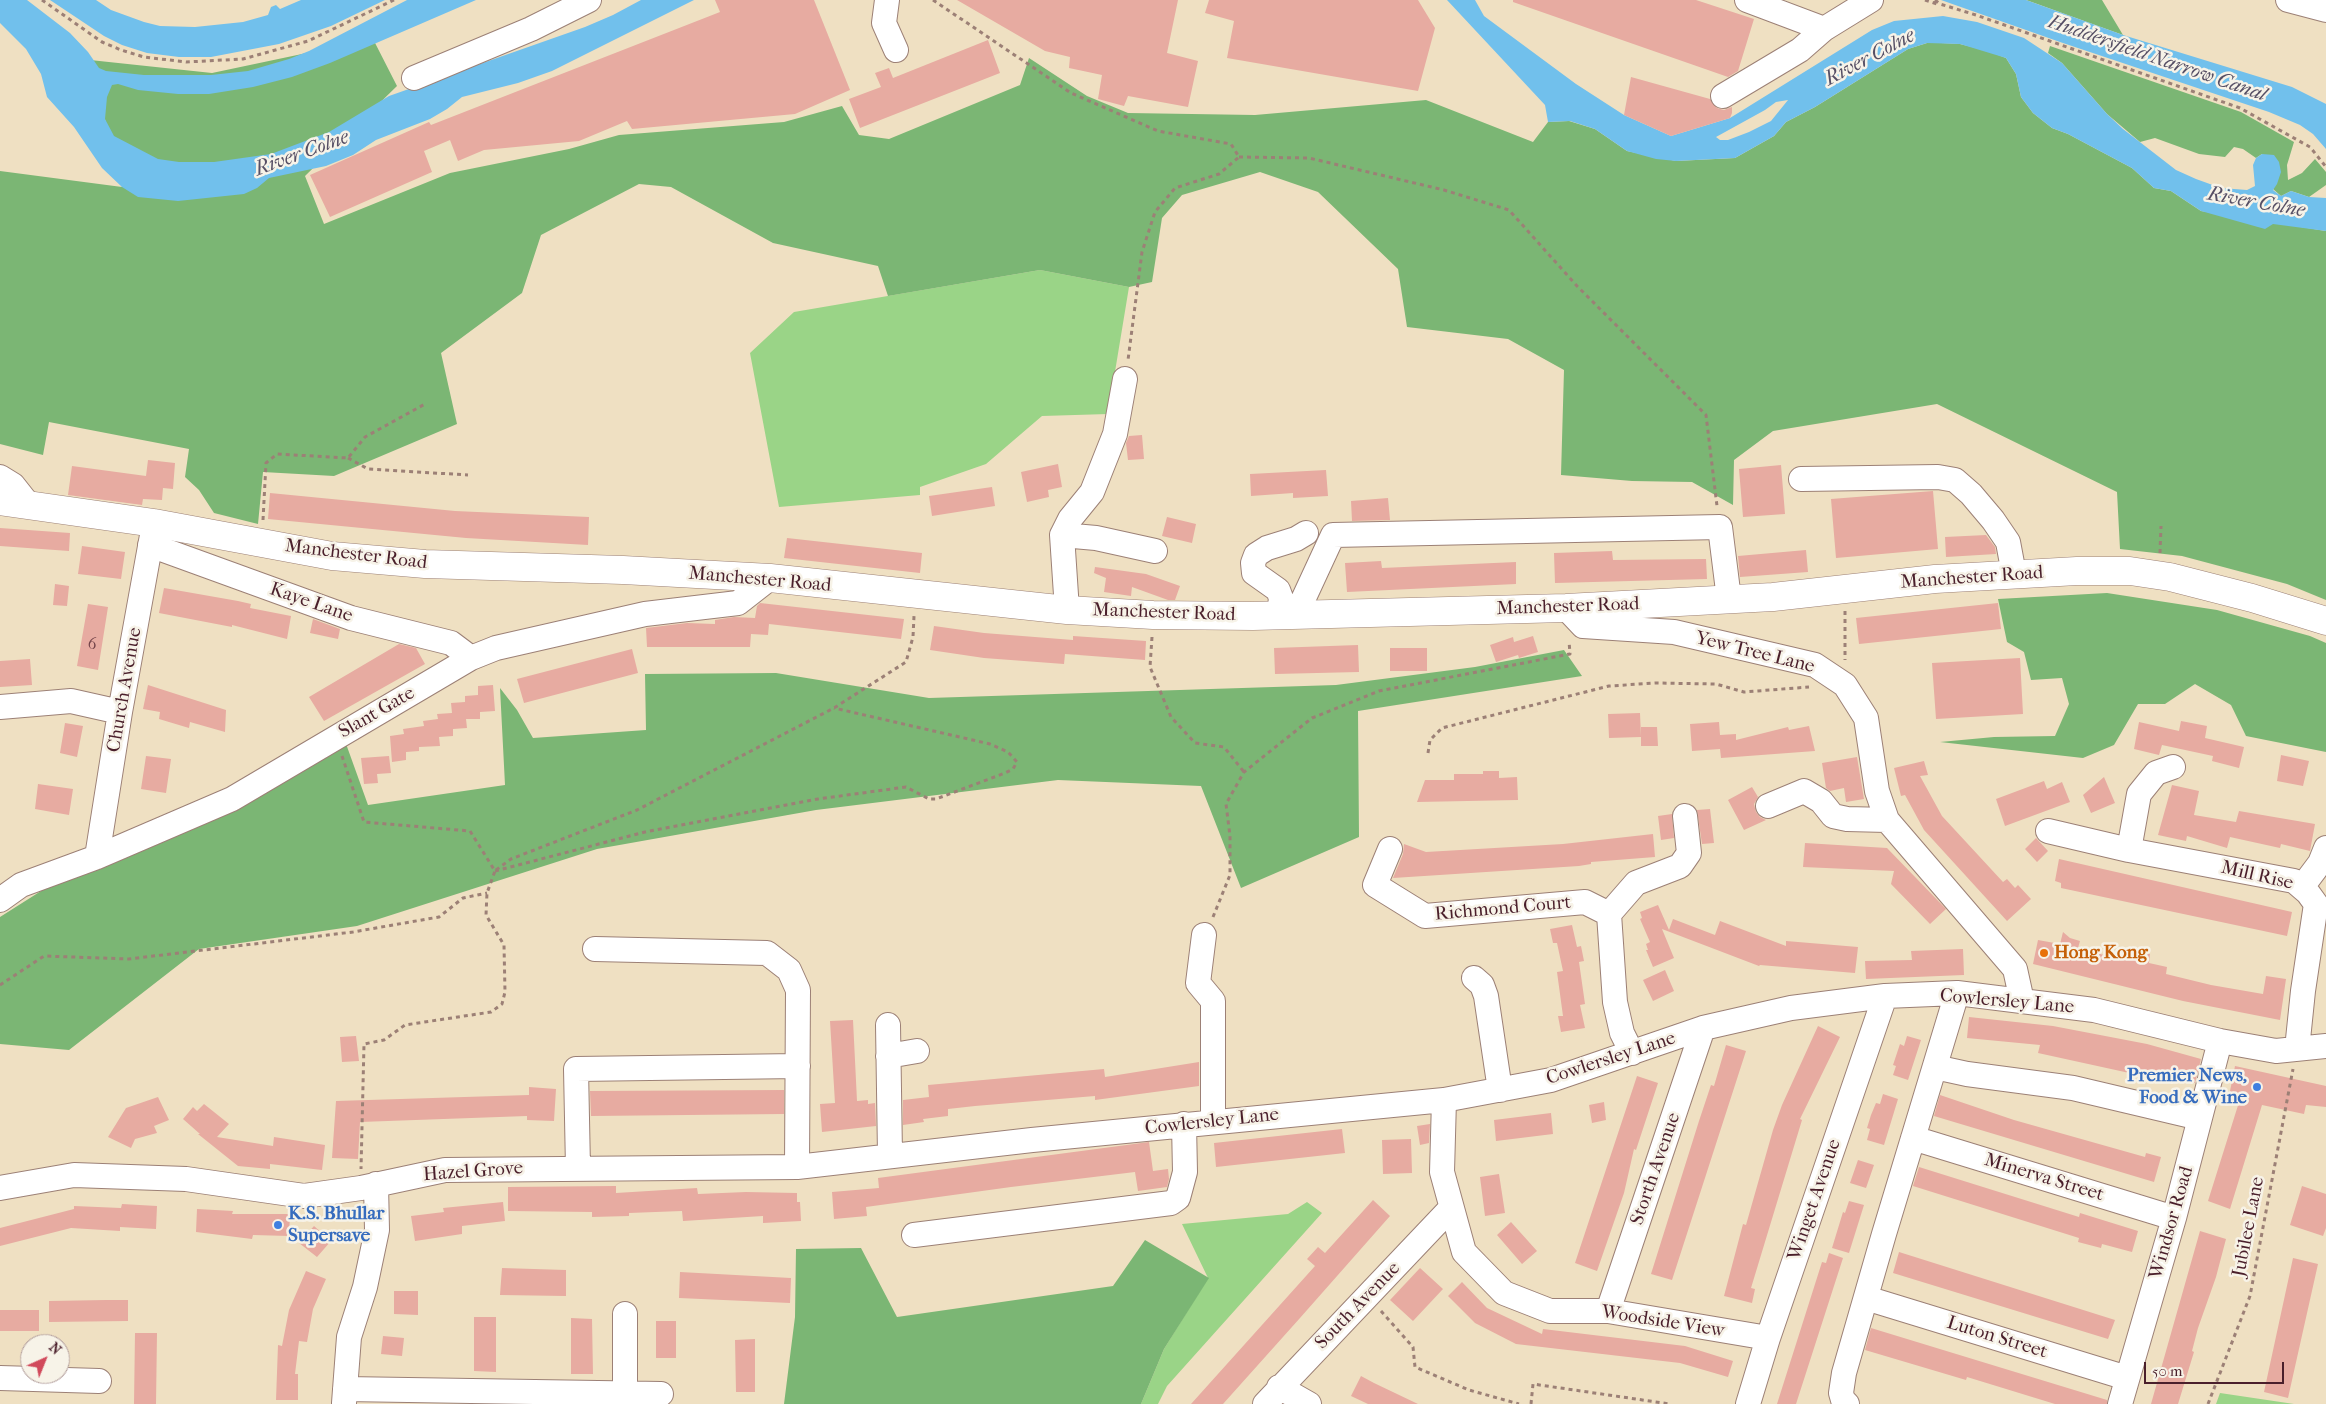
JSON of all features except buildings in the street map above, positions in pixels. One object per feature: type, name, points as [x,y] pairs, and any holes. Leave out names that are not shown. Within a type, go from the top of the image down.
[{"type":"main road","name":"Manchester Road","points":[[0,501],[28,504],[152,534],[261,543],[332,556],[425,564],[622,570],[770,578],[1066,610],[1153,615],[1288,615],[1566,608],[1729,599],[1935,579],[2077,571],[2130,571],[2170,577],[2252,598],[2326,621]]},
{"type":"street","points":[[414,78],[531,29],[589,0]]},
{"type":"street","points":[[888,0],[884,23],[896,50]]},
{"type":"street","points":[[1747,0],[1824,29]]},
{"type":"street","points":[[1723,96],[1800,50],[1824,29],[1871,0]]},
{"type":"street","points":[[2288,0],[2326,10]]},
{"type":"street","points":[[1066,610],[1062,536],[1070,518],[1092,492],[1115,434],[1125,379]]},
{"type":"street","points":[[0,477],[13,485],[28,504]]},
{"type":"street","points":[[1801,479],[1938,477],[1955,480],[1971,494],[1994,520],[2008,542],[2014,574]]},
{"type":"street","points":[[1288,615],[1334,534],[1720,527],[1729,599]]},
{"type":"street","points":[[1288,615],[1278,590],[1254,573],[1253,564],[1256,556],[1266,548],[1296,539],[1306,533]]},
{"type":"street","name":"Kaye Lane","points":[[152,534],[350,618],[451,643],[471,658]]},
{"type":"street","name":"Church Avenue","points":[[97,857],[120,712],[152,534]]},
{"type":"street","points":[[1062,536],[1096,538],[1155,551]]},
{"type":"street","name":"Slant Gate","points":[[0,900],[21,885],[97,857],[232,799],[471,658],[496,648],[645,614],[738,603],[770,578]]},
{"type":"street","name":"Yew Tree Lane","points":[[1566,608],[1583,626],[1674,632],[1815,664],[1845,685],[1866,718],[1877,791],[1887,820],[2015,969],[2022,1001]]},
{"type":"street","points":[[0,707],[71,701],[120,712]]},
{"type":"street","points":[[2129,850],[2139,794],[2156,772],[2173,767]]},
{"type":"street","points":[[1768,806],[1804,791],[1821,801],[1833,816],[1847,819],[1887,820]]},
{"type":"street","points":[[1632,1053],[1622,1033],[1615,1002],[1609,914],[1636,883],[1680,866],[1689,853],[1686,816]]},
{"type":"street","name":"Mill Rise","points":[[2048,832],[2129,850],[2294,881],[2302,887],[2316,904],[2302,991],[2297,1049]]},
{"type":"street","points":[[2302,887],[2320,863],[2326,848]]},
{"type":"street","name":"Richmond Court","points":[[1390,849],[1375,885],[1425,916],[1585,902],[1609,914]]},
{"type":"street","points":[[1204,935],[1198,983],[1213,1001],[1213,1122]]},
{"type":"street","points":[[595,949],[767,953],[789,970],[798,990],[797,1166]]},
{"type":"street","points":[[1474,978],[1482,985],[1486,996],[1500,1090]]},
{"type":"street","points":[[1847,1404],[1843,1400],[1842,1385],[1957,993]]},
{"type":"street","name":"Cowlersley Lane","points":[[890,1155],[1184,1124],[1444,1100],[1552,1080],[1703,1028],[1791,1008],[1885,996],[1957,993],[2094,1010],[2220,1041],[2276,1051],[2326,1046]]},
{"type":"street","name":"Winget Avenue","points":[[1748,1404],[1768,1338],[1885,996]]},
{"type":"street","points":[[888,1025],[890,1155]]},
{"type":"street","name":"Storth Avenue","points":[[1608,1311],[1703,1028]]},
{"type":"street","name":"Windsor Road","points":[[2120,1404],[2174,1218],[2220,1041]]},
{"type":"street","points":[[888,1056],[917,1051]]},
{"type":"street","points":[[578,1168],[576,1069],[798,1066]]},
{"type":"street","points":[[1935,1067],[1967,1074],[2073,1088],[2200,1118]]},
{"type":"street","name":"Woodside View","points":[[1444,1100],[1442,1172],[1464,1252],[1504,1293],[1550,1311],[1608,1311],[1768,1338]]},
{"type":"street","points":[[914,1235],[1171,1203],[1178,1198],[1186,1172],[1184,1124]]},
{"type":"street","name":"Minerva Street","points":[[1914,1138],[2174,1218]]},
{"type":"street","name":"Hazel Grove","points":[[0,1188],[74,1175],[186,1179],[304,1196],[368,1186],[445,1170],[797,1166],[890,1155]]},
{"type":"street","points":[[368,1186],[377,1230],[365,1287],[349,1337],[345,1396],[598,1399],[625,1394],[661,1394]]},
{"type":"street","name":"South Avenue","points":[[1272,1396],[1451,1208]]},
{"type":"street","name":"Luton Street","points":[[1866,1298],[2128,1378]]},
{"type":"street","points":[[625,1394],[626,1314]]},
{"type":"street","points":[[0,1378],[98,1382]]},
{"type":"street","points":[[1272,1396],[1309,1404]]},
{"type":"path","points":[[42,0],[95,37],[121,50],[144,57],[186,62],[243,59],[308,41],[394,0]]},
{"type":"path","points":[[934,0],[1070,93],[1158,131],[1231,144],[1239,157]]},
{"type":"path","points":[[1925,0],[1976,15],[2240,108],[2310,147],[2326,167]]},
{"type":"path","points":[[1935,0],[1940,4]]},
{"type":"path","points":[[1125,379],[1142,252],[1155,212],[1175,188],[1219,174],[1239,157],[1308,158],[1444,190],[1509,210],[1577,286],[1706,415],[1720,527]]},
{"type":"path","points":[[348,458],[365,437],[425,404]]},
{"type":"path","points":[[261,543],[266,463],[277,454],[348,458],[368,469],[468,475]]},
{"type":"path","points":[[1428,753],[1430,740],[1442,728],[1608,686],[1716,684],[1744,692],[1845,685],[1845,608],[1842,589]]},
{"type":"path","points":[[368,1186],[364,1044],[384,1040],[405,1025],[491,1012],[502,1004],[505,992],[504,946],[486,915],[487,893],[495,871],[511,859],[637,810],[834,708],[906,662],[913,637],[914,595]]},
{"type":"path","points":[[1204,935],[1218,908],[1230,875],[1230,836],[1226,804],[1244,772],[1312,718],[1379,691],[1570,654],[1566,608]]},
{"type":"path","points":[[1153,615],[1150,667],[1171,717],[1195,744],[1224,746],[1244,772]]},
{"type":"path","points":[[495,871],[645,832],[818,799],[906,787],[929,799],[936,799],[1005,773],[1013,769],[1017,762],[1008,752],[990,744],[834,708]]},
{"type":"path","points":[[336,736],[364,822],[470,831],[495,871]]},
{"type":"path","points":[[0,985],[44,956],[129,959],[353,932],[439,917],[463,898],[487,893]]},
{"type":"path","name":"Jubilee Lane","points":[[2208,1404],[2250,1296],[2297,1049]]},
{"type":"path","points":[[1367,1296],[1413,1347],[1415,1367],[1469,1390],[1519,1404]]},
{"type":"path","points":[[1530,1404],[1533,1384],[1670,1404]]},
{"type":"green space","points":[[2026,0],[2102,0],[2123,35],[2040,5]]},
{"type":"green space","points":[[373,39],[397,86],[305,176],[324,224],[450,173],[569,149],[619,135],[784,122],[842,106],[859,135],[889,139],[1020,85],[1029,58],[1087,96],[1128,113],[1255,115],[1426,100],[1533,142],[1548,122],[1569,121],[1595,129],[1627,151],[1676,161],[1735,158],[1774,136],[1786,122],[1815,107],[1908,49],[1927,43],[1941,43],[1960,44],[1988,51],[2006,58],[2016,74],[2021,97],[2033,113],[2052,128],[2068,134],[2132,168],[2154,188],[2171,191],[2201,211],[2326,231],[2326,600],[2287,584],[2182,556],[2120,549],[2117,492],[1937,404],[1773,431],[1734,460],[1733,505],[1692,482],[1632,481],[1561,475],[1564,370],[1508,339],[1407,327],[1398,269],[1318,192],[1260,172],[1182,195],[1162,218],[1152,282],[1129,287],[1040,270],[888,296],[878,266],[773,243],[671,187],[639,184],[541,235],[522,293],[441,353],[457,424],[334,476],[263,472],[258,524],[214,513],[199,490],[185,477],[189,449],[49,422],[43,455],[0,444],[0,171],[122,187],[90,60],[212,73]]},
{"type":"green space","points":[[2050,46],[2241,112],[2294,142],[2287,165],[2288,180],[2302,173],[2315,159],[2326,172],[2326,185],[2309,197],[2291,191],[2281,196],[2273,189],[2262,154],[2256,158],[2243,149],[2234,147],[2225,157],[2199,154],[2155,138],[2140,142],[2107,114],[2062,63],[2048,53]]},
{"type":"green space","points":[[1040,270],[1129,287],[1108,414],[1042,416],[986,464],[920,487],[920,495],[779,507],[750,353],[794,312]]},
{"type":"green space","points":[[2107,593],[2217,610],[2310,636],[2326,643],[2326,752],[2246,736],[2231,705],[2195,684],[2165,704],[2138,704],[2114,745],[2083,758],[1940,742],[1994,737],[2055,736],[2069,704],[2062,678],[2031,680],[2024,652],[2007,642],[1998,599]]},
{"type":"green space","points":[[1564,650],[1582,676],[1358,711],[1359,837],[1241,888],[1201,786],[1058,780],[816,810],[597,849],[357,926],[199,949],[69,1050],[0,1044],[0,917],[60,879],[345,741],[368,805],[505,785],[500,688],[517,710],[533,738],[646,730],[645,674],[776,673],[929,698],[1336,685],[1475,667]]},
{"type":"green space","points":[[1307,1202],[1322,1213],[1167,1386],[1158,1404],[1141,1404],[1164,1349],[1208,1278],[1182,1224],[1288,1214]]},
{"type":"green space","points":[[1145,1240],[1209,1278],[1164,1349],[1141,1404],[784,1404],[795,1317],[796,1249],[861,1248],[897,1317],[1113,1286]]},
{"type":"green space","points":[[2220,1393],[2294,1404],[2216,1404]]},
{"type":"water","name":"River Colne","points":[[0,0],[27,0],[70,33],[88,52],[99,68],[106,71],[144,75],[211,75],[248,71],[289,59],[309,51],[407,0],[476,0],[330,63],[292,77],[253,87],[209,94],[178,94],[138,90],[118,84],[112,85],[107,97],[105,119],[114,136],[158,159],[179,162],[214,162],[271,154],[329,132],[389,96],[585,27],[641,0],[694,0],[552,71],[518,83],[462,97],[430,119],[376,140],[353,155],[326,166],[269,178],[257,188],[244,194],[178,201],[138,197],[122,187],[102,168],[74,127],[47,97],[41,74],[26,49],[0,23]]},
{"type":"water","points":[[50,0],[96,0],[111,10],[144,22],[160,26],[195,27],[243,22],[268,15],[271,7],[276,5],[280,9],[301,0],[385,0],[331,26],[279,44],[211,57],[179,57],[147,53],[122,45],[104,36]]},
{"type":"water","name":"River Colne","points":[[1447,0],[1475,0],[1484,16],[1576,84],[1624,115],[1671,136],[1730,118],[1872,30],[1894,21],[1943,16],[1977,22],[2024,38],[2062,63],[2107,114],[2123,129],[2176,170],[2196,179],[2221,188],[2247,190],[2255,186],[2253,165],[2256,158],[2262,154],[2274,155],[2279,162],[2281,172],[2273,190],[2281,196],[2291,191],[2309,197],[2326,198],[2326,231],[2273,224],[2265,229],[2201,211],[2171,191],[2154,188],[2132,168],[2068,134],[2052,128],[2033,113],[2021,97],[2016,74],[2006,58],[1960,44],[1927,43],[1908,49],[1815,107],[1786,122],[1774,136],[1735,158],[1676,161],[1656,159],[1627,151],[1595,129],[1570,121],[1548,122],[1545,105]],"holes":[[[1788,100],[1771,121],[1728,140],[1720,140],[1716,137],[1776,102]]]},
{"type":"water","name":"Huddersfield Narrow Canal","points":[[1941,0],[2026,0],[2123,35],[2292,87],[2326,104],[2326,149],[2313,134],[2300,125],[2269,112]]},
{"type":"place","name":"Hong Kong","points":[[2044,953]]},
{"type":"place","name":"Premier News, Food & Wine","points":[[2257,1087]]},
{"type":"place","name":"K.S. Bhullar Supersave","points":[[278,1225]]}]
